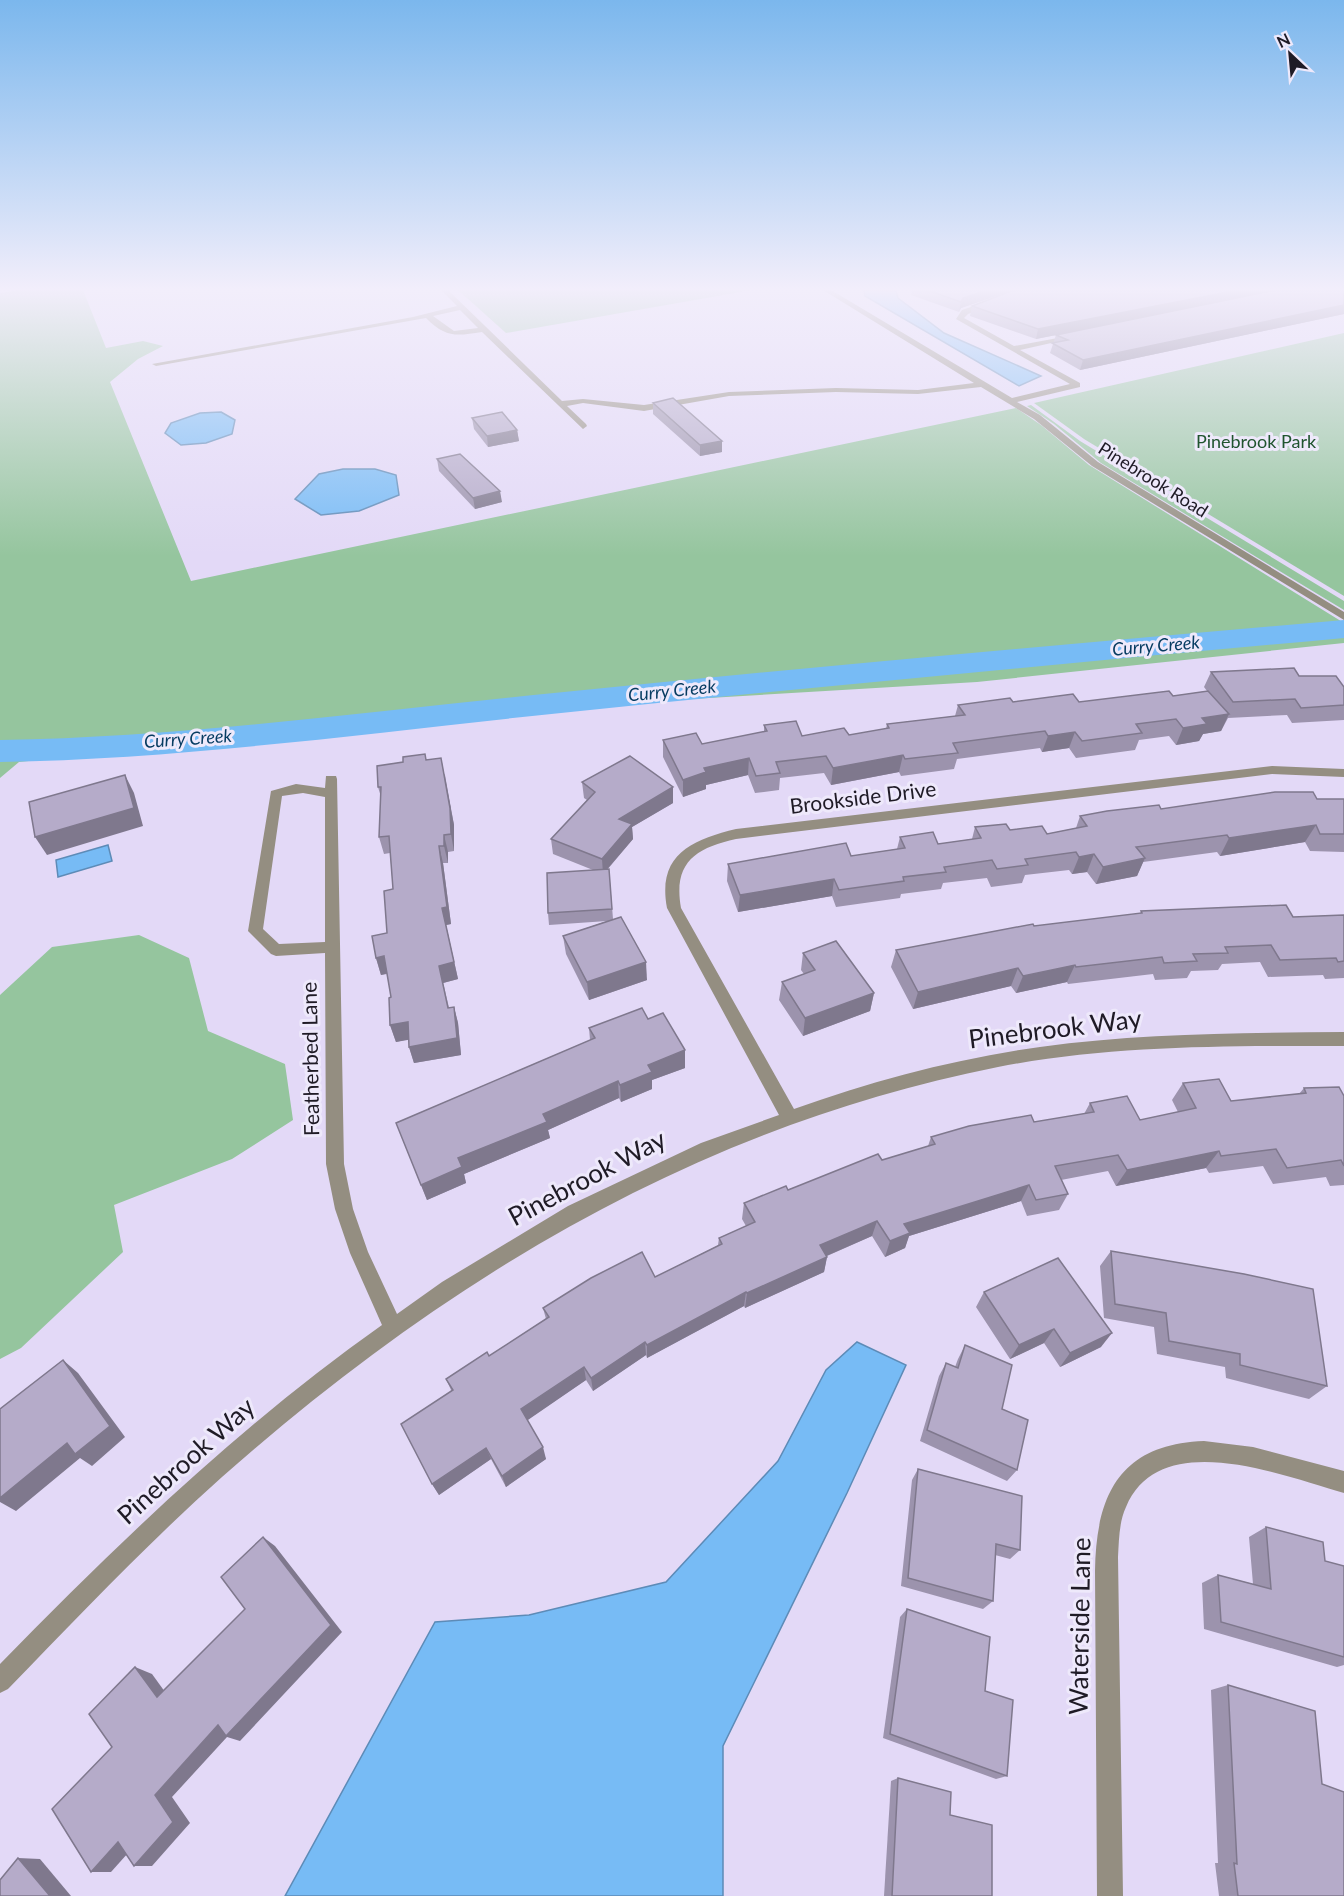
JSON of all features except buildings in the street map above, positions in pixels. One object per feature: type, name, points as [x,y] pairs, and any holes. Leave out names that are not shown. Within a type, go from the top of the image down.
[{"type":"street","points":[[534,378],[583,426]]},
{"type":"street","name":"Pinebrook Road","points":[[974,378],[1047,424],[1095,464],[1344,616]]},
{"type":"street","points":[[1010,400],[1077,385],[1065,378]]},
{"type":"street","points":[[560,404],[583,401],[644,408],[729,394],[843,390],[918,392],[983,384]]},
{"type":"street","name":"Brookside Drive","points":[[788,1115],[674,908],[669,892],[670,879],[688,853],[702,844],[736,834],[1272,770],[1344,773]]},
{"type":"street","name":"Featherbed Lane","points":[[332,947],[276,950],[255,931],[276,794],[286,789],[331,787],[335,1164],[344,1209],[359,1253],[393,1327]]},
{"type":"street","name":"Pinebrook Way","points":[[0,1681],[64,1612],[207,1475],[273,1419],[393,1327],[486,1264],[611,1191],[720,1142],[788,1115],[866,1090],[928,1075],[996,1061],[1069,1050],[1240,1039],[1344,1039]]},
{"type":"street","name":"Waterside Lane","points":[[1110,1896],[1107,1690],[1108,1532],[1118,1500],[1138,1472],[1161,1457],[1188,1451],[1243,1456],[1344,1482]]},
{"type":"green space","points":[[0,378],[114,378],[110,382],[191,581],[1016,408],[1041,425],[1089,465],[1344,623],[1344,643],[977,682],[574,706],[19,762],[0,778]]},
{"type":"green space","name":"Pinebrook Park","points":[[1143,378],[1344,378],[1344,596],[1084,439],[1034,403]]},
{"type":"green space","points":[[1031,405],[1080,441],[1344,601],[1344,610],[1101,463],[1054,424],[1027,406]]},
{"type":"green space","points":[[139,935],[189,958],[208,1031],[285,1064],[293,1120],[232,1159],[114,1205],[123,1252],[21,1348],[0,1359],[0,995],[52,947]]},
{"type":"water","points":[[1006,378],[1036,378],[1019,386]]},
{"type":"water","points":[[221,412],[235,420],[232,434],[206,443],[181,445],[165,433],[171,423],[200,413]]},
{"type":"water","points":[[343,469],[375,469],[396,475],[399,495],[359,511],[321,515],[295,499],[319,474]]},
{"type":"water","points":[[108,845],[112,861],[58,877],[56,860]]},
{"type":"water","points":[[857,1342],[906,1365],[847,1493],[723,1746],[723,1896],[285,1896],[435,1622],[529,1615],[666,1582],[778,1461],[826,1370]]},
{"type":"waterway","name":"Curry Creek","points":[[0,751],[63,750],[201,739],[829,675],[1344,629]]}]
